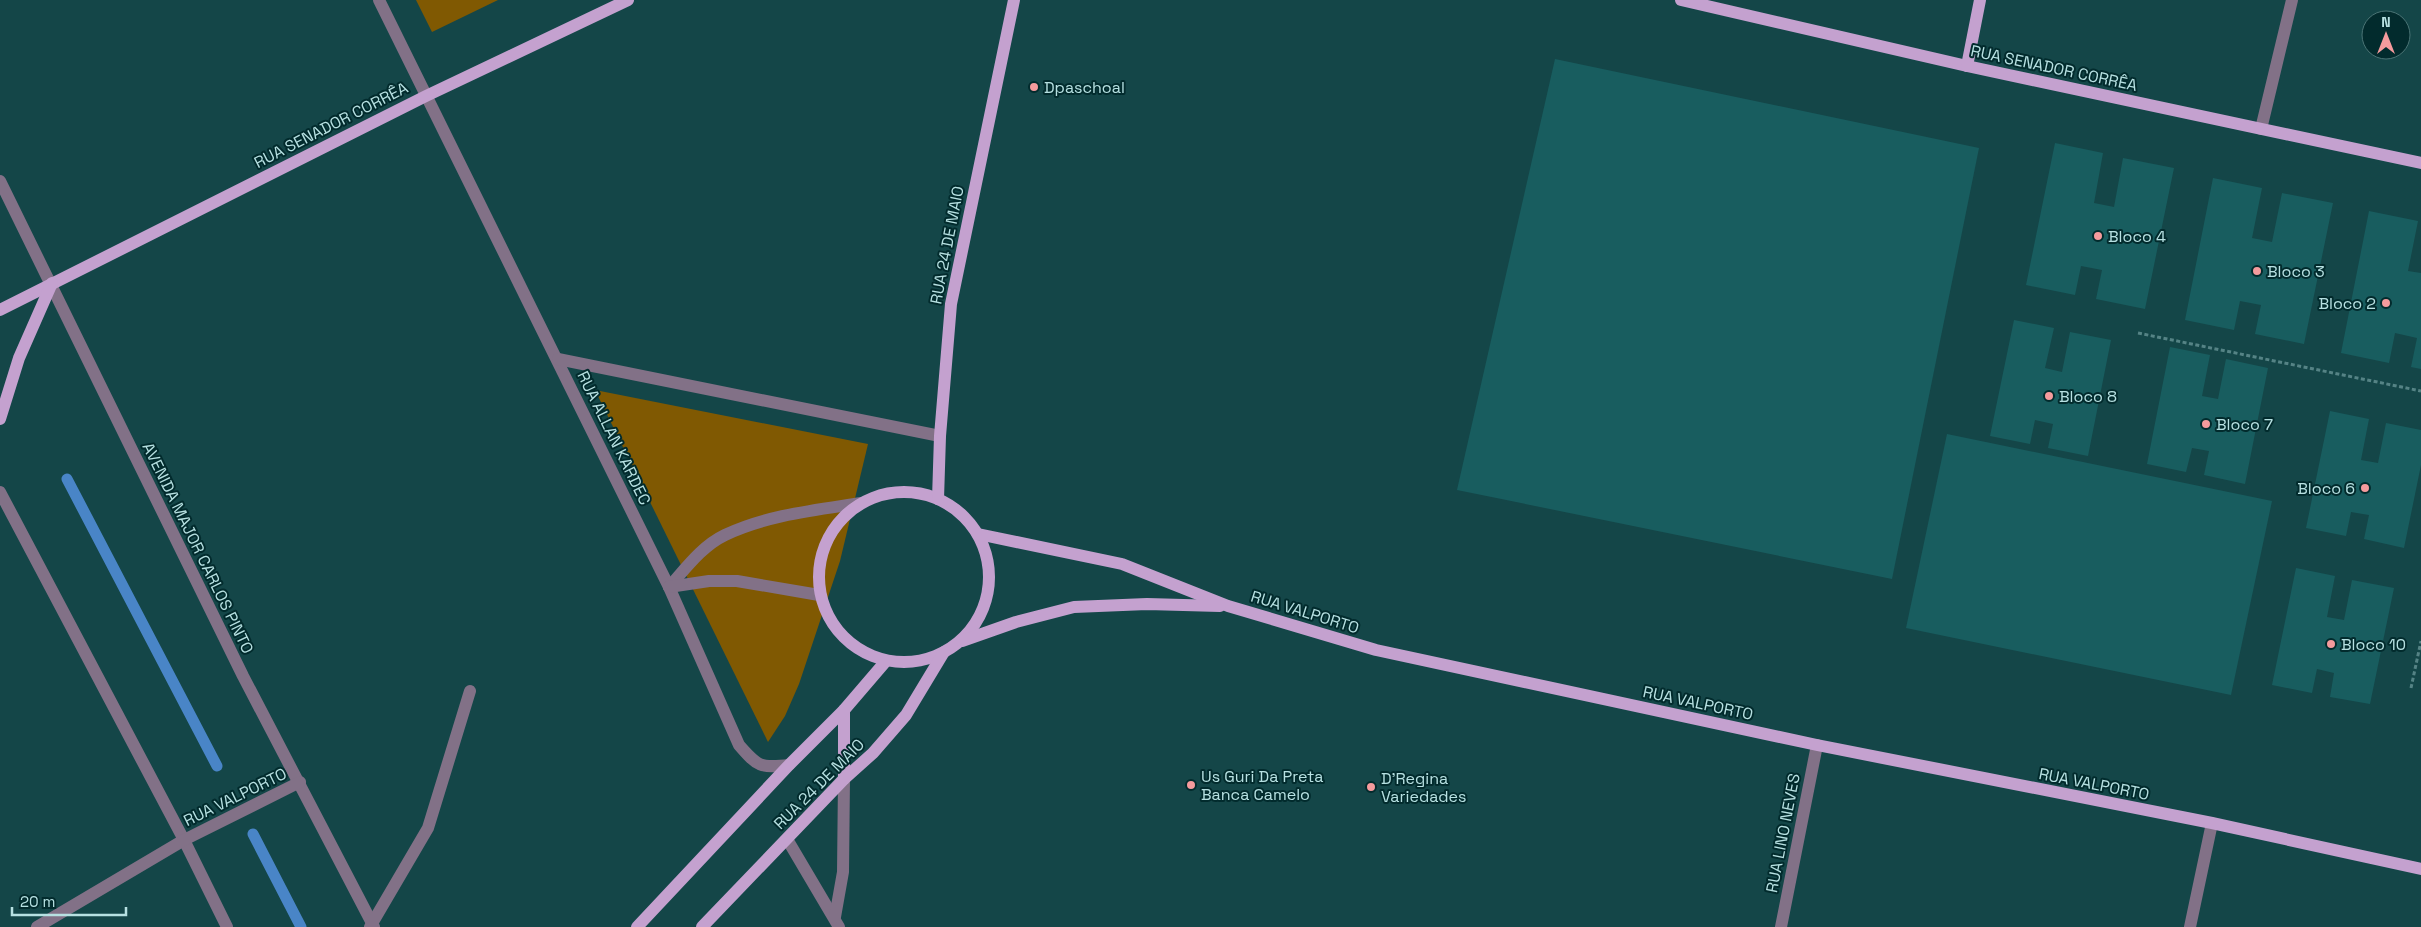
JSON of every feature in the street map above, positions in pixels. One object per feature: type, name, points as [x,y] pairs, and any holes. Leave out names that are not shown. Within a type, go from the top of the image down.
[{"type":"main road","name":"RUA SENADOR CORRÊA","points":[[0,310],[426,96],[628,0]]},
{"type":"main road","name":"RUA 24 DE MAIO","points":[[938,499],[940,436],[951,304],[1014,0]]},
{"type":"main road","name":"RUA SENADOR CORRÊA","points":[[1681,0],[1967,66],[2421,163]]},
{"type":"main road","points":[[1967,66],[1980,0]]},
{"type":"main road","points":[[0,419],[19,358],[52,283]]},
{"type":"main road","name":"RUA 24 DE MAIO","points":[[960,642],[974,626],[984,606],[989,585],[987,558],[978,534],[961,514],[938,499],[912,492],[885,494],[860,503],[840,520],[825,542],[818,568],[820,595],[829,619],[846,640],[868,655],[886,660],[916,661],[944,652],[960,642],[1016,622],[1074,607],[1147,604],[1228,606]]},
{"type":"main road","name":"RUA VALPORTO","points":[[978,534],[1122,564],[1228,606],[1376,650],[1817,746],[2212,824],[2421,869]]},
{"type":"main road","name":"RUA 24 DE MAIO","points":[[702,927],[844,779],[874,753],[906,715],[944,652]]},
{"type":"main road","name":"RUA 24 DE MAIO","points":[[637,927],[789,764],[844,710],[886,660]]},
{"type":"main road","points":[[844,710],[844,779]]},
{"type":"street","name":"RUA ALLAN KARDEC","points":[[379,0],[669,587],[739,745],[752,759],[766,768],[789,764]]},
{"type":"street","points":[[2261,129],[2292,0]]},
{"type":"street","name":"AVENIDA MAJOR CARLOS PINTO","points":[[0,181],[52,283],[112,411],[243,676],[300,782],[372,926]]},
{"type":"street","points":[[558,360],[940,436]]},
{"type":"street","points":[[0,492],[184,840],[227,927]]},
{"type":"street","points":[[669,587],[699,554],[724,535],[766,520],[810,510],[860,503]]},
{"type":"street","points":[[669,587],[709,581],[737,581],[820,595]]},
{"type":"street","points":[[372,926],[428,828],[470,691]]},
{"type":"street","name":"RUA LINO NEVES","points":[[1781,927],[1817,746]]},
{"type":"street","points":[[837,922],[843,872],[844,779]]},
{"type":"street","name":"RUA VALPORTO","points":[[37,927],[184,840],[300,782]]},
{"type":"street","points":[[2190,927],[2212,824]]},
{"type":"street","points":[[786,839],[837,922]]},
{"type":"path","points":[[2138,333],[2421,391]]},
{"type":"path","points":[[2411,688],[2421,641]]},
{"type":"shaded area","points":[[416,0],[498,0],[432,32]]},
{"type":"shaded area","points":[[595,390],[868,444],[840,561],[799,684],[785,716],[768,742]]},
{"type":"building","points":[[1555,59],[1979,148],[1892,579],[1457,490]]},
{"type":"building","name":"Bloco 4","points":[[2055,143],[2103,153],[2094,203],[2114,207],[2123,158],[2174,168],[2145,309],[2096,299],[2102,270],[2081,266],[2075,295],[2026,285]]},
{"type":"building","name":"Bloco 3","points":[[2213,178],[2262,188],[2252,238],[2272,242],[2282,193],[2333,203],[2304,344],[2255,334],[2261,305],[2240,301],[2234,330],[2185,320]]},
{"type":"building","name":"Bloco 2","points":[[2369,211],[2418,221],[2408,271],[2421,273],[2421,369],[2411,367],[2417,338],[2395,333],[2389,363],[2341,353]]},
{"type":"building","name":"Bloco 8","points":[[2014,320],[2054,328],[2045,368],[2062,372],[2070,332],[2111,340],[2088,456],[2048,448],[2053,424],[2035,420],[2030,444],[1990,436]]},
{"type":"building","name":"Bloco 7","points":[[2170,347],[2210,355],[2202,396],[2218,399],[2226,359],[2268,368],[2245,484],[2204,475],[2209,451],[2192,448],[2186,472],[2147,464]]},
{"type":"building","name":"Bloco 6","points":[[2330,411],[2369,419],[2361,460],[2378,463],[2386,423],[2421,430],[2421,465],[2404,548],[2364,539],[2369,515],[2351,512],[2346,536],[2306,528]]},
{"type":"building","points":[[1947,434],[2272,501],[2231,695],[1906,628]]},
{"type":"building","name":"Bloco 10","points":[[2296,568],[2335,576],[2327,617],[2344,620],[2352,580],[2394,588],[2370,704],[2330,697],[2334,673],[2317,669],[2312,693],[2272,685]]},
{"type":"waterway","points":[[67,479],[217,766]]},
{"type":"waterway","points":[[253,834],[301,927]]},
{"type":"place","name":"Dpaschoal","points":[[1034,87]]},
{"type":"place","name":"Bloco 4","points":[[2098,236]]},
{"type":"place","name":"Bloco 3","points":[[2257,271]]},
{"type":"place","name":"Bloco 2","points":[[2386,303]]},
{"type":"place","name":"Bloco 8","points":[[2049,396]]},
{"type":"place","name":"Bloco 7","points":[[2206,424]]},
{"type":"place","name":"Bloco 6","points":[[2365,488]]},
{"type":"place","name":"Bloco 10","points":[[2331,644]]},
{"type":"place","name":"Us Guri Da Preta Banca Camelo","points":[[1191,785]]},
{"type":"place","name":"D'Regina Variedades","points":[[1371,787]]}]
